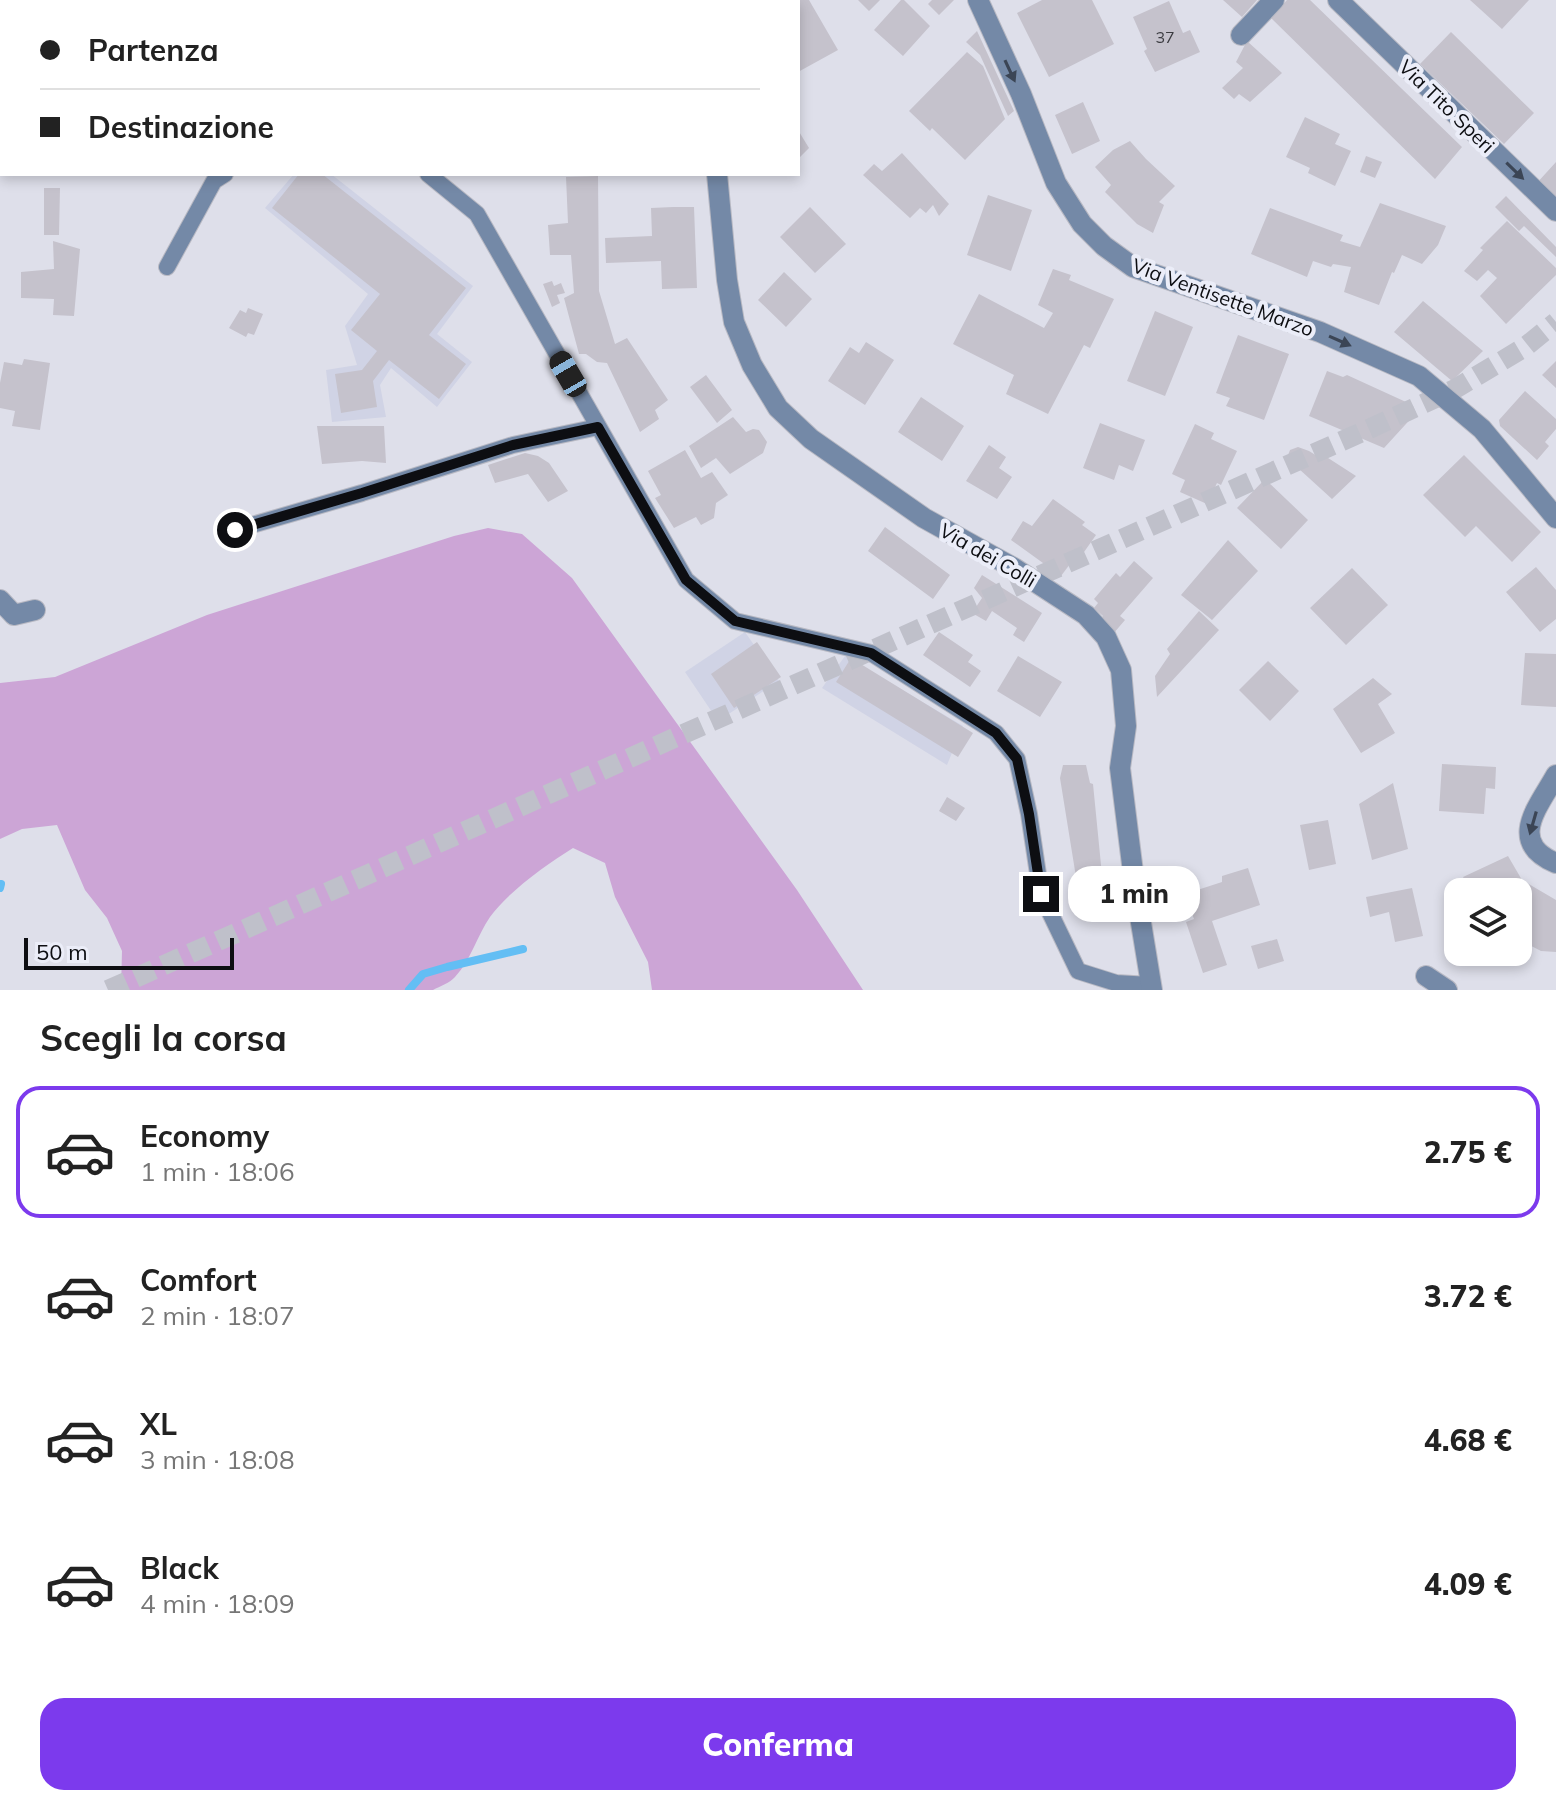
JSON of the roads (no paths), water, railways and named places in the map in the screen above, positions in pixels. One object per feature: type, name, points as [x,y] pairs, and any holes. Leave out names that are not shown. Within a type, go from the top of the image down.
[{"type":"street","name":"Via Ventisette Marzo","points":[[978,0],[1021,94],[1056,183],[1082,224],[1104,246],[1133,267],[1320,332],[1419,376],[1482,429],[1556,518]]},
{"type":"street","points":[[1241,35],[1274,0]]},
{"type":"street","name":"Via Tito Speri","points":[[1338,0],[1556,211]]},
{"type":"street","name":"Via dei Colli","points":[[717,176],[734,322],[752,365],[778,408],[811,439],[924,518],[1014,568],[1086,615],[1106,637],[1121,670],[1126,726],[1120,768],[1151,988]]},
{"type":"street","points":[[0,600],[14,615],[35,610]]},
{"type":"street","points":[[1556,775],[1528,829],[1538,852],[1556,863]]},
{"type":"street","points":[[1426,976],[1447,990]]},
{"type":"lane","points":[[167,267],[214,181],[222,176]]},
{"type":"lane","points":[[430,176],[477,214],[686,580],[735,621],[871,653],[996,733],[1017,759],[1041,894],[1078,971],[1116,983],[1151,988]]},
{"type":"lane","points":[[235,530],[513,445],[598,427]]},
{"type":"waterway","points":[[0,888],[1,884]]},
{"type":"waterway","points":[[409,990],[423,974],[523,949]]},
{"type":"tunnel","points":[[108,990],[1369,429],[1455,389],[1525,347],[1556,322]]}]
